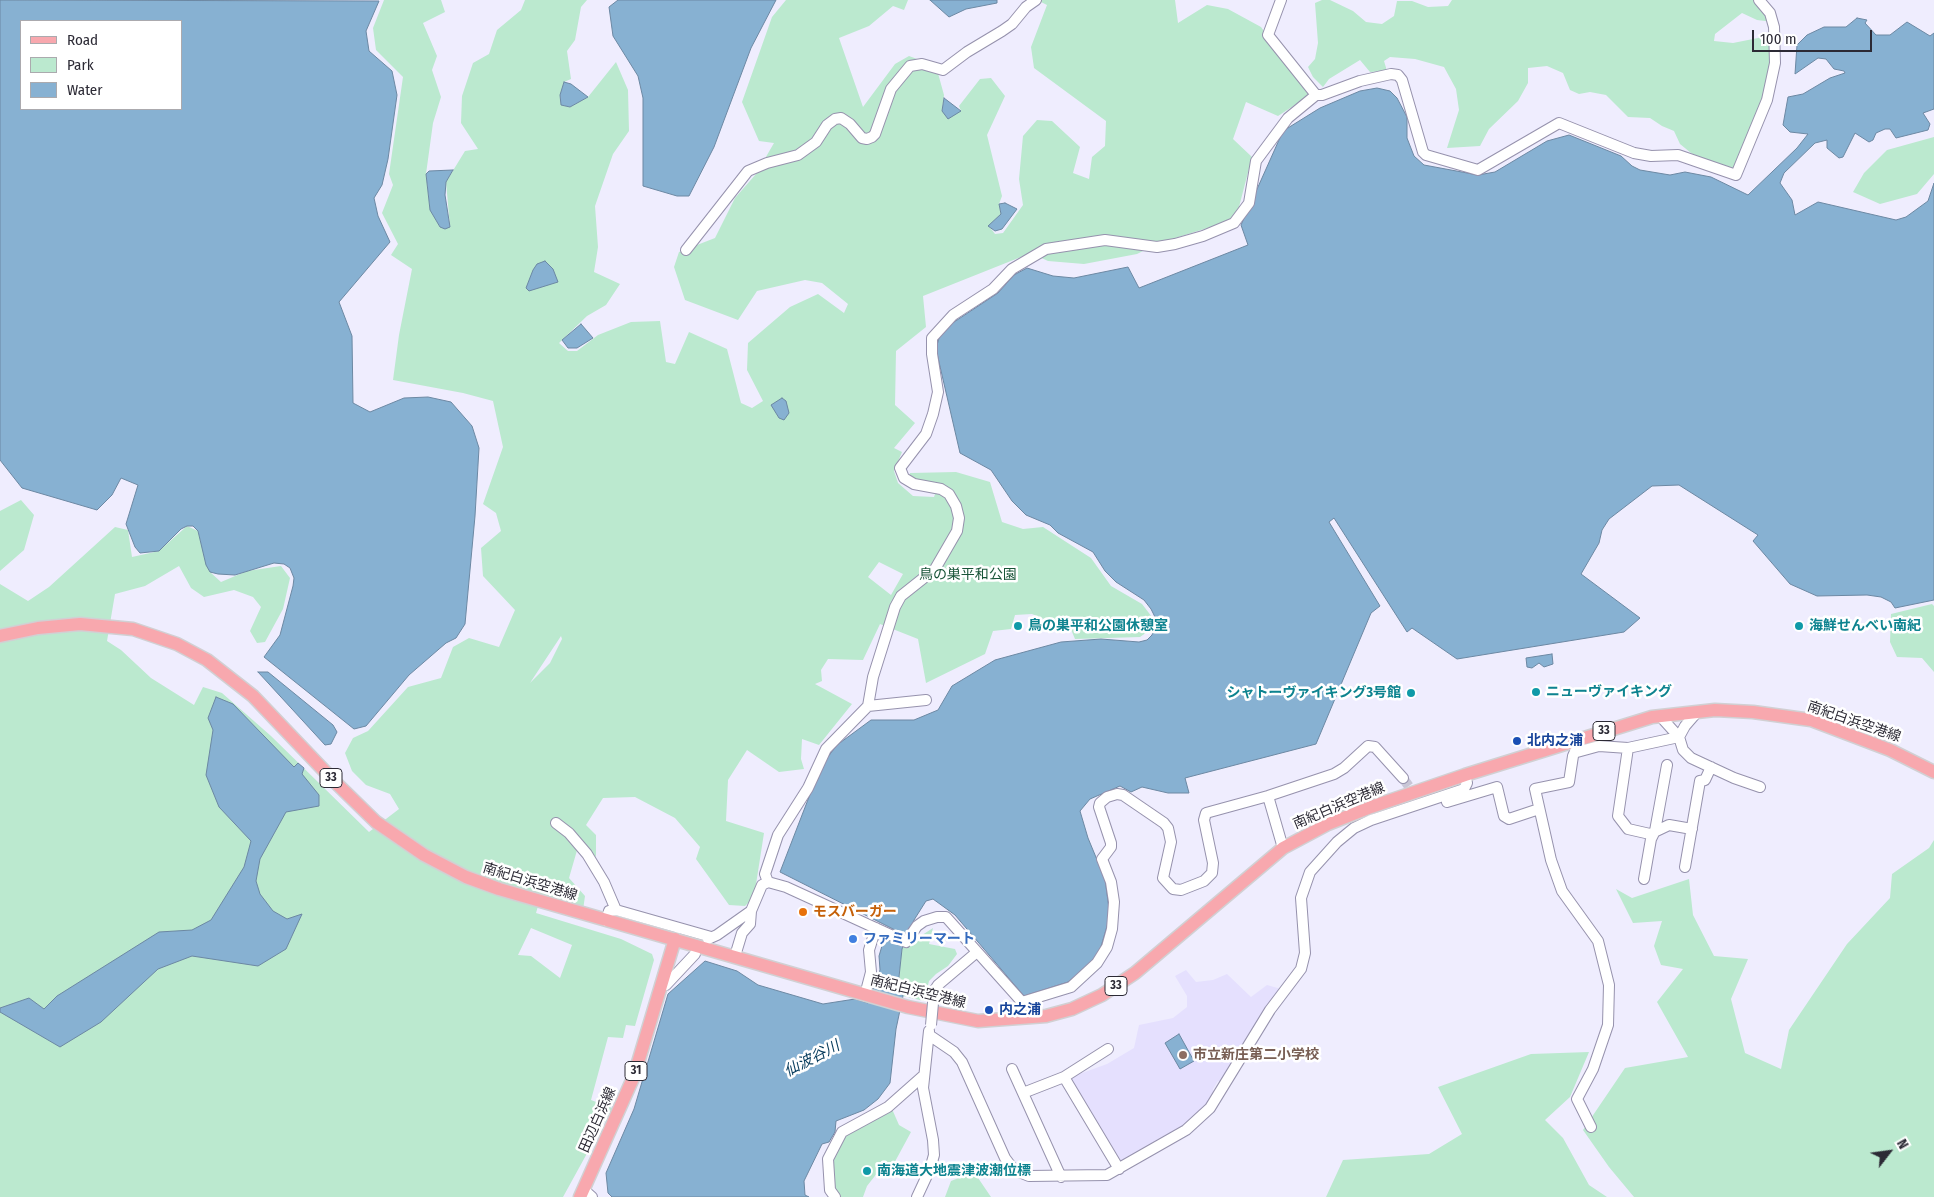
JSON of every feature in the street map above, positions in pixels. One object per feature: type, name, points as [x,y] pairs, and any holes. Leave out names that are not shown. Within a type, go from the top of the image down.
[{"type":"main road","name":"南紀白浜空港線","points":[[0,636],[38,628],[80,624],[133,629],[192,651],[207,660],[253,696],[376,822],[424,855],[466,877],[499,889],[606,921],[735,956],[908,1007],[972,1021],[995,1021],[1046,1016],[1092,1000],[1135,973],[1283,848],[1303,836],[1343,818],[1465,775],[1581,738],[1660,716],[1698,711],[1753,712],[1811,720],[1890,750],[1934,772]]},
{"type":"main road","name":"田辺白浜線","points":[[585,1195],[634,1076],[675,939]]},
{"type":"street","points":[[686,250],[748,171],[767,163],[798,155],[816,142],[827,125],[835,119],[841,118],[850,124],[862,138],[872,137],[875,134],[891,89],[910,66],[915,63],[943,70],[967,52],[1007,28],[1026,7],[1036,0]]},
{"type":"street","points":[[1281,0],[1268,35],[1316,95]]},
{"type":"street","points":[[768,882],[765,874],[778,835],[808,788],[826,749],[868,706],[873,678],[895,607],[901,596],[935,569],[957,531],[958,512],[949,494],[941,489],[914,484],[904,478],[900,468],[926,434],[933,414],[938,392],[932,354],[932,338],[953,315],[993,290],[1012,269],[1046,249],[1104,240],[1157,247],[1176,244],[1203,236],[1234,223],[1249,204],[1256,161],[1288,118],[1316,95],[1322,95],[1360,81],[1391,74],[1398,75],[1402,80],[1422,152],[1426,156],[1478,170],[1559,123],[1634,153],[1651,156],[1678,155],[1730,175],[1736,175],[1767,100],[1775,63],[1774,27],[1770,13],[1759,0]]},
{"type":"street","points":[[868,706],[926,700]]},
{"type":"street","points":[[1680,737],[1685,726],[1698,711]]},
{"type":"street","points":[[1660,716],[1680,737],[1683,750],[1691,758],[1734,778],[1760,787]]},
{"type":"street","points":[[1577,752],[1598,746],[1628,748],[1680,737]]},
{"type":"street","points":[[1581,738],[1577,752],[1573,756],[1569,782],[1535,789],[1551,860],[1562,890],[1598,941],[1609,985],[1608,1025],[1593,1069],[1577,1099],[1591,1127]]},
{"type":"street","points":[[735,956],[742,933],[750,924],[751,911],[762,885],[768,882],[786,887],[906,942],[920,924],[932,918],[942,917],[950,920],[1022,1002],[1071,987],[1097,963],[1109,940],[1114,915],[1111,885],[1102,859],[1111,845],[1099,807],[1101,802],[1108,797],[1124,794],[1164,823],[1170,834],[1171,842],[1163,878],[1173,889],[1181,890],[1204,881],[1212,873],[1204,820],[1205,814],[1334,774],[1368,746],[1375,747],[1403,778]]},
{"type":"street","points":[[1628,748],[1618,816],[1628,829],[1650,834],[1669,825],[1692,828]]},
{"type":"street","points":[[1644,879],[1667,766]]},
{"type":"street","points":[[1685,867],[1700,782],[1705,780],[1711,767]]},
{"type":"street","points":[[930,1030],[962,1062],[1005,1158],[1014,1170],[1030,1176],[1107,1176],[1198,1121],[1223,1088],[1270,1010],[1301,969],[1305,953],[1301,898],[1310,872],[1337,842],[1354,828],[1371,820],[1464,789],[1467,783],[1465,775]]},
{"type":"street","points":[[1421,803],[1440,804],[1497,787],[1504,816],[1509,819],[1539,809]]},
{"type":"street","points":[[1268,796],[1276,830],[1283,848]]},
{"type":"street","points":[[556,823],[569,833],[587,854],[604,882],[616,910]]},
{"type":"street","points":[[606,921],[608,911],[616,910],[710,938],[718,935],[751,911]]},
{"type":"street","points":[[867,995],[870,972],[869,950],[876,928]]},
{"type":"street","points":[[917,1197],[930,1169],[934,1155],[922,1076],[934,991],[938,985],[977,952]]},
{"type":"street","points":[[661,985],[666,985],[695,954]]},
{"type":"street","points":[[1023,1094],[1064,1077],[1108,1049]]},
{"type":"street","points":[[1012,1069],[1061,1177]]},
{"type":"street","points":[[836,1197],[830,1190],[828,1159],[842,1132],[888,1107],[922,1076]]},
{"type":"street","points":[[1064,1077],[1119,1169]]},
{"type":"shaded area","name":"市立新庄第二小学校","points":[[1186,970],[1196,982],[1213,980],[1227,974],[1251,997],[1267,985],[1281,989],[1246,1038],[1221,1082],[1218,1081],[1208,1103],[1191,1121],[1122,1163],[1118,1162],[1070,1080],[1071,1077],[1107,1064],[1134,1048],[1139,1025],[1173,1018],[1187,1007],[1187,996],[1175,976]]},
{"type":"green space","name":"鳥の巣平和公園","points":[[384,0],[441,0],[445,12],[423,23],[437,56],[432,70],[441,97],[433,123],[426,174],[430,209],[440,227],[450,227],[446,182],[465,151],[478,149],[461,123],[462,96],[473,63],[489,54],[497,30],[521,10],[525,0],[587,0],[581,7],[575,40],[567,51],[571,79],[564,82],[560,96],[561,105],[570,107],[588,97],[616,62],[628,90],[629,131],[613,154],[595,206],[598,247],[594,272],[620,284],[606,305],[587,316],[559,343],[568,351],[577,351],[598,335],[631,322],[660,321],[666,362],[675,364],[689,332],[727,349],[741,403],[752,408],[763,401],[747,370],[748,343],[790,307],[818,294],[844,313],[848,304],[822,283],[805,280],[757,291],[738,320],[685,300],[674,267],[679,252],[715,238],[735,198],[756,174],[774,143],[759,141],[742,102],[772,17],[786,0],[908,0],[904,10],[893,6],[869,26],[839,38],[863,107],[895,64],[909,56],[936,66],[944,95],[942,111],[961,111],[959,106],[980,79],[991,78],[1005,96],[987,135],[1002,196],[999,204],[1001,214],[989,226],[995,234],[1003,233],[1023,205],[1019,179],[1023,136],[1037,120],[1052,121],[1080,147],[1073,173],[1089,179],[1092,157],[1105,146],[1106,121],[1034,68],[1031,47],[1047,5],[1039,1],[1041,0],[1175,0],[1178,23],[1207,5],[1228,9],[1261,27],[1310,95],[1278,116],[1246,102],[1233,139],[1252,157],[1239,207],[1230,221],[1159,243],[1137,254],[1084,264],[1048,261],[1031,253],[923,296],[926,327],[896,351],[895,405],[915,423],[894,448],[902,452],[894,471],[898,483],[913,496],[934,497],[935,494],[908,486],[910,473],[956,472],[990,482],[1002,522],[1023,529],[1043,527],[1091,558],[1111,586],[1142,604],[1152,617],[1150,630],[1140,637],[1075,639],[1070,627],[1032,614],[1015,615],[1011,629],[993,631],[985,654],[926,683],[918,639],[880,624],[863,660],[828,659],[821,670],[822,681],[815,684],[852,704],[819,745],[802,739],[801,759],[804,769],[779,772],[747,750],[728,780],[726,821],[764,833],[754,897],[745,906],[729,905],[696,859],[700,847],[675,818],[635,797],[603,798],[586,825],[596,835],[596,857],[580,840],[569,878],[585,896],[583,910],[541,896],[536,913],[621,939],[652,954],[654,960],[635,1026],[626,1025],[623,1038],[608,1037],[591,1100],[612,1108],[563,1197],[0,1197],[0,584],[28,601],[49,587],[115,527],[128,530],[132,557],[159,551],[187,526],[198,531],[210,572],[221,582],[247,571],[281,566],[290,578],[283,609],[265,642],[257,643],[250,631],[261,607],[253,597],[234,590],[204,597],[191,588],[179,566],[145,586],[115,594],[107,641],[121,650],[151,678],[194,705],[203,687],[222,693],[271,736],[369,832],[399,809],[390,794],[366,785],[352,771],[345,753],[353,738],[368,731],[408,687],[441,678],[453,647],[469,638],[499,647],[515,610],[483,576],[481,548],[501,531],[496,513],[483,504],[503,447],[493,401],[463,393],[393,380],[399,335],[412,269],[391,255],[398,244],[382,213],[393,185],[389,174],[403,77],[376,50],[373,28]],"holes":[[[879,562],[903,574],[891,595],[868,577]],[[561,636],[562,639],[550,663],[530,683]],[[531,928],[572,945],[560,978],[531,956],[518,955]]]},
{"type":"green space","points":[[1322,0],[1330,0],[1353,11],[1366,22],[1382,24],[1394,16],[1397,1],[1412,1],[1428,7],[1448,6],[1452,0],[1765,0],[1773,22],[1757,20],[1742,13],[1715,34],[1714,41],[1733,43],[1763,37],[1773,38],[1769,84],[1736,166],[1726,172],[1691,153],[1680,144],[1674,131],[1650,118],[1628,117],[1606,95],[1590,92],[1579,94],[1570,90],[1563,73],[1547,66],[1528,68],[1528,83],[1518,101],[1489,129],[1480,146],[1447,148],[1459,110],[1456,89],[1444,67],[1415,59],[1390,57],[1384,61],[1387,71],[1370,72],[1360,60],[1329,79],[1323,87],[1313,77],[1308,67],[1315,59],[1318,43],[1315,3]]},
{"type":"green space","points":[[1934,137],[1934,174],[1917,194],[1880,204],[1853,192],[1864,173],[1887,150]]},
{"type":"green space","points":[[21,500],[34,515],[24,550],[0,571],[0,511]]},
{"type":"green space","points":[[1932,604],[1934,606],[1934,672],[1922,658],[1897,657],[1890,642],[1891,614]]},
{"type":"green space","points":[[1934,840],[1934,1197],[1634,1197],[1609,1167],[1583,1130],[1625,1068],[1688,1057],[1657,1002],[1683,969],[1661,965],[1654,946],[1662,921],[1633,923],[1616,889],[1632,898],[1689,879],[1693,915],[1714,956],[1748,959],[1731,999],[1745,1053],[1781,1069],[1789,1030],[1847,944],[1890,898],[1892,874],[1929,848]]},
{"type":"green space","points":[[933,928],[929,944],[955,949],[957,954],[948,966],[929,981],[924,1001],[903,996],[899,977],[902,948]]},
{"type":"green space","points":[[1589,1052],[1570,1097],[1545,1120],[1563,1138],[1589,1185],[1607,1197],[1326,1197],[1343,1160],[1429,1154],[1462,1134],[1438,1087],[1531,1054]]},
{"type":"green space","points":[[892,1109],[899,1125],[911,1132],[891,1169],[878,1172],[867,1186],[863,1197],[841,1197],[833,1186],[832,1162],[843,1135]]},
{"type":"green space","points":[[974,1172],[991,1197],[945,1197],[951,1181]]},
{"type":"water","points":[[0,0],[379,1],[366,31],[369,51],[392,71],[397,95],[388,159],[382,185],[374,198],[378,216],[390,242],[339,302],[352,336],[353,403],[370,412],[404,398],[428,397],[451,402],[472,426],[479,448],[475,516],[465,624],[456,638],[446,643],[409,675],[366,726],[354,729],[264,657],[280,635],[293,586],[294,578],[290,568],[284,564],[274,563],[235,575],[210,572],[206,565],[198,531],[193,526],[181,529],[159,551],[140,553],[135,547],[126,524],[138,485],[121,478],[112,495],[97,510],[22,488],[0,460]]},
{"type":"water","points":[[618,0],[776,0],[751,48],[714,147],[689,196],[677,196],[643,186],[643,98],[638,76],[613,36],[609,7]]},
{"type":"water","points":[[930,0],[997,0],[997,3],[966,9],[949,17]]},
{"type":"water","name":"仙波谷川","points":[[1857,18],[1867,20],[1865,23],[1876,35],[1890,35],[1907,22],[1930,36],[1934,33],[1934,109],[1923,113],[1930,124],[1928,130],[1896,138],[1890,129],[1885,129],[1876,133],[1873,140],[1869,142],[1855,133],[1843,157],[1839,158],[1827,148],[1827,140],[1815,143],[1784,173],[1780,183],[1792,200],[1795,215],[1818,202],[1896,220],[1906,217],[1928,201],[1934,183],[1934,600],[1895,608],[1891,602],[1881,597],[1867,595],[1817,596],[1790,584],[1753,541],[1758,535],[1679,485],[1652,486],[1609,519],[1602,530],[1599,543],[1581,574],[1640,618],[1624,632],[1457,659],[1412,628],[1407,632],[1334,518],[1329,522],[1380,606],[1371,613],[1316,744],[1185,778],[1189,793],[1168,793],[1142,787],[1131,792],[1120,786],[1090,799],[1080,811],[1088,838],[1105,879],[1110,916],[1097,960],[1068,982],[1024,996],[955,915],[933,899],[926,901],[914,920],[902,949],[899,977],[903,996],[896,1029],[890,1083],[878,1099],[864,1110],[836,1121],[835,1132],[829,1142],[822,1144],[804,1181],[805,1195],[809,1197],[612,1197],[608,1193],[606,1173],[634,1109],[668,994],[705,961],[737,971],[758,985],[823,1004],[855,999],[868,1003],[880,970],[879,956],[884,939],[891,940],[895,930],[780,872],[821,766],[837,745],[871,720],[914,720],[938,710],[952,686],[995,660],[1061,642],[1101,639],[1139,642],[1147,640],[1152,635],[1157,621],[1144,600],[1116,582],[1105,571],[1093,552],[1058,533],[1050,525],[1026,515],[1012,501],[991,470],[960,453],[936,349],[939,338],[948,326],[998,293],[1014,275],[1027,268],[1053,276],[1074,278],[1128,267],[1139,288],[1248,245],[1241,225],[1283,131],[1320,108],[1360,91],[1377,88],[1390,91],[1397,98],[1407,117],[1407,138],[1414,156],[1424,165],[1478,175],[1495,172],[1547,141],[1569,135],[1621,156],[1632,166],[1640,170],[1670,175],[1685,172],[1711,177],[1748,195],[1797,148],[1808,134],[1790,132],[1783,125],[1788,97],[1803,94],[1830,78],[1845,73],[1844,71],[1834,69],[1826,59],[1818,58],[1795,74],[1797,45],[1807,35],[1824,27],[1846,27]]},
{"type":"water","points":[[564,82],[571,84],[588,97],[570,107],[561,105],[560,95]]},
{"type":"water","points":[[944,98],[961,111],[948,119],[942,111]]},
{"type":"water","points":[[453,170],[446,182],[445,195],[450,227],[445,229],[440,227],[430,210],[426,174],[429,171]]},
{"type":"water","points":[[1005,203],[1017,209],[1002,229],[995,231],[988,226],[1001,214],[999,204]]},
{"type":"water","points":[[545,261],[553,269],[558,282],[529,291],[526,288],[533,270],[537,264]]},
{"type":"water","points":[[581,324],[593,338],[577,348],[568,348],[562,340]]},
{"type":"water","points":[[782,398],[786,401],[789,413],[784,420],[779,418],[771,405]]},
{"type":"water","points":[[1552,654],[1553,664],[1544,667],[1539,663],[1532,668],[1527,667],[1526,658]]},
{"type":"water","points":[[258,672],[268,672],[333,725],[337,732],[331,744],[325,745]]},
{"type":"water","points":[[216,697],[233,704],[294,767],[298,763],[304,768],[302,774],[319,795],[319,806],[286,812],[260,859],[256,881],[260,894],[273,911],[287,919],[302,914],[286,949],[258,966],[192,956],[158,969],[101,1022],[60,1047],[0,1012],[0,1008],[29,998],[44,1009],[57,996],[159,932],[192,930],[211,920],[244,867],[251,841],[219,807],[206,775],[213,730],[208,718]]},
{"type":"water","points":[[1179,1034],[1194,1061],[1180,1069],[1165,1043]]},
{"type":"tunnel","points":[[1403,778],[1419,801]]},
{"type":"place","name":"鳥の巣平和公園休憩室","points":[[1018,626]]},
{"type":"place","name":"海鮮せんべい南紀","points":[[1799,626]]},
{"type":"place","name":"ニューヴァイキング","points":[[1536,692]]},
{"type":"place","name":"シャトーヴァイキング3号館","points":[[1411,693]]},
{"type":"place","name":"北内之浦","points":[[1517,741]]},
{"type":"place","name":"モスバーガー","points":[[803,912]]},
{"type":"place","name":"ファミリーマート","points":[[853,939]]},
{"type":"place","name":"内之浦","points":[[989,1010]]},
{"type":"place","name":"市立新庄第二小学校","points":[[1183,1055]]},
{"type":"place","name":"南海道大地震津波潮位標","points":[[867,1171]]}]
